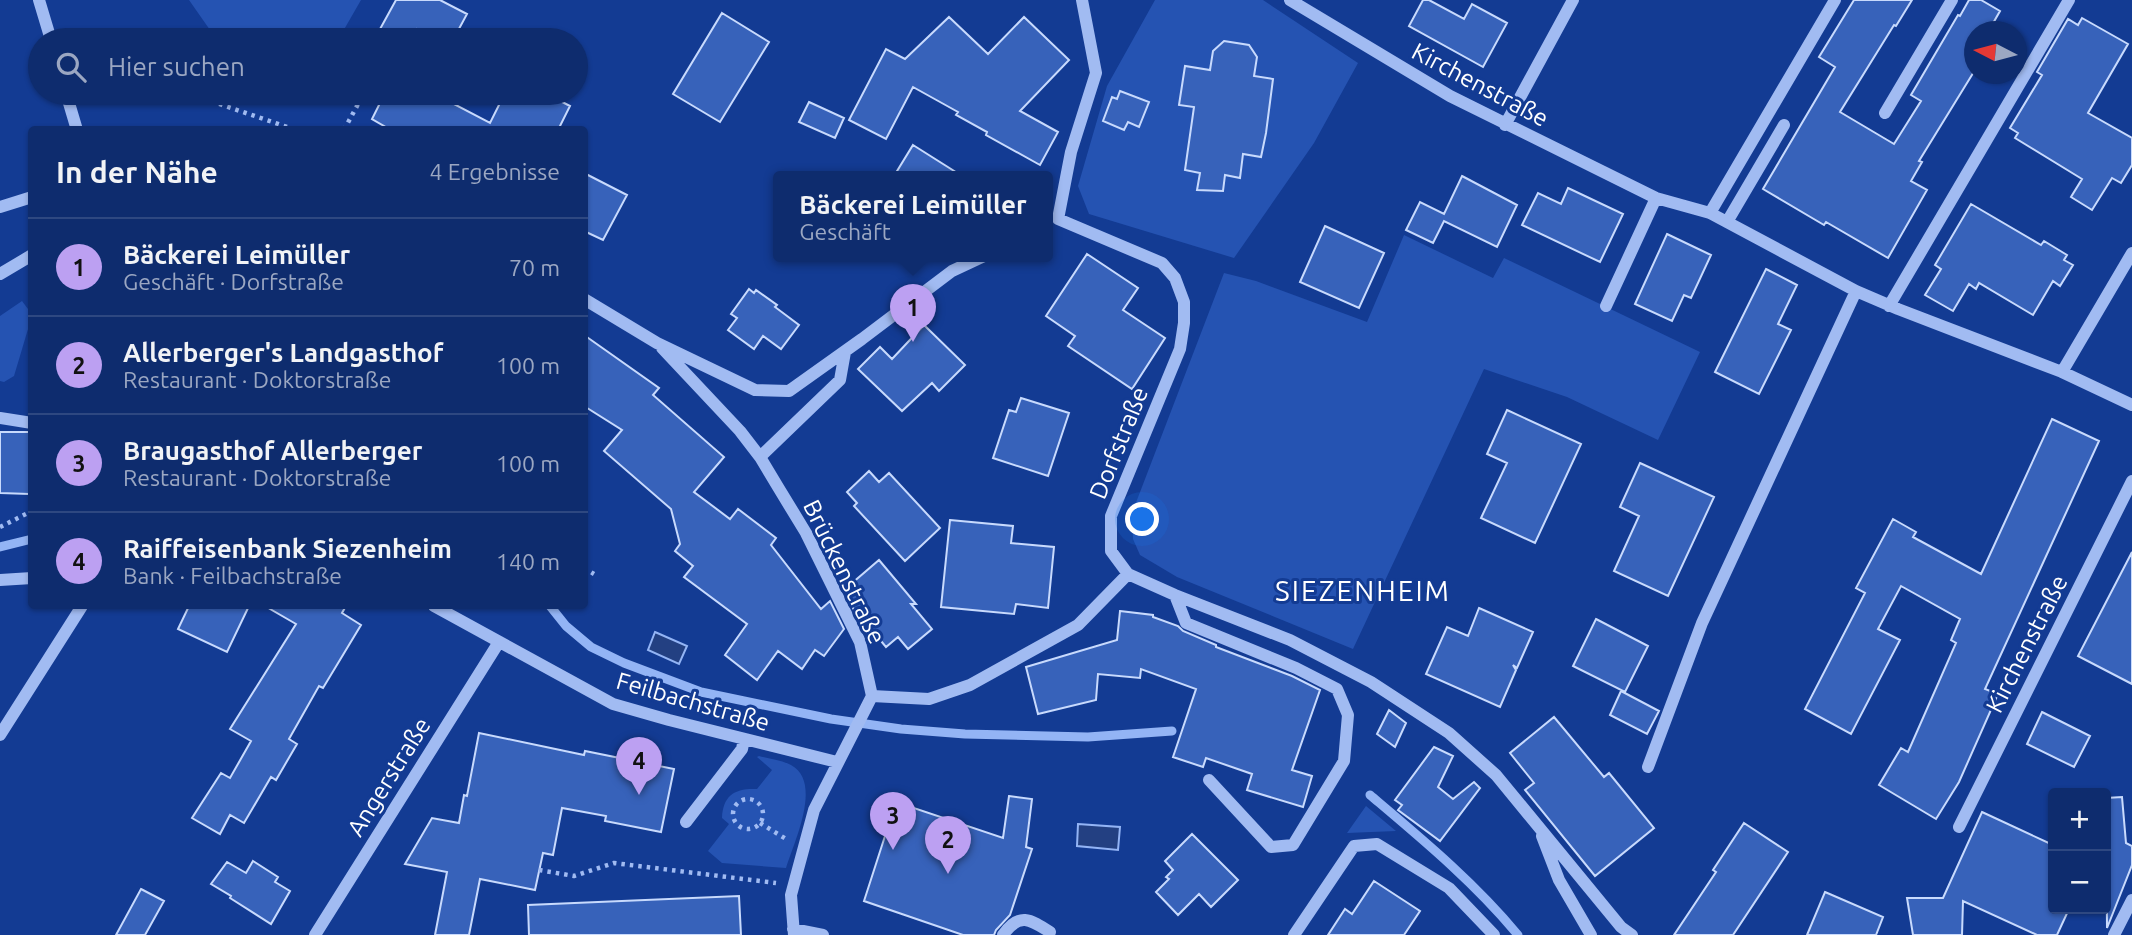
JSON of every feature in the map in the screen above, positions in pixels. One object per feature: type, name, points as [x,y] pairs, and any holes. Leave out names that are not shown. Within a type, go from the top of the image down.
[{"type":"street","points":[[39,0],[47,28]]},
{"type":"street","points":[[1053,223],[1071,152],[1096,73],[1082,0]]},
{"type":"street","name":"Kirchenstraße","points":[[1290,0],[1450,96],[1656,198],[1710,213],[1856,291],[2062,372],[2132,405]]},
{"type":"street","points":[[1505,125],[1573,0]]},
{"type":"street","points":[[1710,213],[1835,0]]},
{"type":"street","points":[[1885,113],[1952,0]]},
{"type":"street","points":[[1889,306],[2069,0]]},
{"type":"street","points":[[70,105],[76,126]]},
{"type":"street","points":[[1727,222],[1784,125]]},
{"type":"street","points":[[0,207],[28,198]]},
{"type":"street","points":[[1606,306],[1656,198]]},
{"type":"street","name":"Dorfstraße","points":[[1053,223],[1162,263],[1175,278],[1184,302],[1180,349],[1111,516],[1111,551],[1128,574]]},
{"type":"street","points":[[2062,372],[2132,253]]},
{"type":"street","points":[[0,274],[28,257]]},
{"type":"street","points":[[588,301],[657,343],[755,390],[789,391],[952,271],[971,262]]},
{"type":"street","points":[[1648,767],[1702,623],[1856,291]]},
{"type":"street","name":"Brückenstraße","points":[[657,343],[740,431],[760,457],[806,533],[860,642],[872,696]]},
{"type":"street","points":[[760,457],[840,380],[845,352]]},
{"type":"street","points":[[0,418],[28,422]]},
{"type":"street","name":"Kirchenstraße","points":[[1959,827],[2132,481]]},
{"type":"street","points":[[823,935],[793,932],[793,885],[814,810],[872,696],[929,699],[970,685],[1078,625],[1128,574],[1290,640],[1371,682],[1449,733],[1496,775],[1621,927],[1632,935]]},
{"type":"street","points":[[0,580],[28,578]]},
{"type":"street","points":[[1175,595],[1186,623],[1296,668],[1337,689],[1348,715],[1344,761],[1293,845],[1271,848],[1209,780]]},
{"type":"street","points":[[0,735],[80,609]]},
{"type":"street","name":"Feilbachstraße","points":[[439,609],[613,704],[837,762]]},
{"type":"street","name":"Angerstraße","points":[[315,935],[499,642]]},
{"type":"street","points":[[686,822],[741,749],[744,739]]},
{"type":"street","points":[[1538,826],[1559,880],[1591,935]]},
{"type":"street","points":[[1294,935],[1354,846],[1377,844],[1449,888],[1494,935]]},
{"type":"street","points":[[2113,935],[2132,900]]},
{"type":"street","points":[[1003,935],[1011,923],[1024,919],[1050,932]]},
{"type":"path","points":[[222,105],[284,126]]},
{"type":"path","points":[[346,126],[358,105]]},
{"type":"path","points":[[0,527],[28,513]]},
{"type":"path","points":[[588,570],[594,574]]},
{"type":"path","points":[[745,799],[757,802],[763,812],[760,823],[750,830],[739,827],[733,817],[735,805],[745,799]]},
{"type":"path","points":[[760,823],[803,850]]},
{"type":"path","points":[[539,870],[574,876],[614,863],[793,885]]},
{"type":"shaded area","points":[[189,0],[361,0],[345,28],[209,28]]},
{"type":"shaded area","points":[[1155,0],[1263,0],[1358,63],[1314,143],[1234,258],[1089,214],[1078,186],[1107,86]]},
{"type":"shaded area","points":[[1404,235],[1493,278],[1504,258],[1700,352],[1658,440],[1567,397],[1484,369],[1353,649],[1177,577],[1140,555],[1133,539],[1132,513],[1224,273],[1256,281],[1367,322]]},
{"type":"shaded area","points":[[22,301],[28,309],[28,329],[14,376],[4,382],[0,381],[0,316]]},
{"type":"shaded area","points":[[655,632],[687,646],[679,664],[648,650]]},
{"type":"shaded area","points":[[757,757],[791,765],[800,773],[805,785],[804,813],[786,868],[722,863],[708,851],[729,824],[722,818],[728,798],[742,790],[757,789],[772,770]]},
{"type":"shaded area","points":[[1366,806],[1396,831],[1347,833]]},
{"type":"shaded area","points":[[1078,824],[1120,827],[1118,850],[1077,846]]},
{"type":"building","points":[[396,0],[440,0],[467,14],[459,28],[381,28]]},
{"type":"building","points":[[1423,0],[1429,0],[1464,19],[1472,4],[1507,23],[1483,67],[1409,26]]},
{"type":"building","points":[[1854,0],[1912,0],[1840,112],[1894,144],[1921,101],[1911,95],[1969,0],[1981,0],[2000,11],[1994,21],[1964,21],[1964,84],[1966,84],[1919,161],[1922,162],[1911,181],[1927,190],[1888,258],[1763,189],[1835,67],[1819,57]]},
{"type":"building","points":[[722,13],[769,42],[720,122],[673,94]]},
{"type":"building","points":[[949,17],[988,54],[1024,17],[1069,60],[1020,111],[1058,132],[1040,165],[986,135],[987,132],[956,115],[958,112],[913,87],[886,139],[849,120],[886,49],[905,59]]},
{"type":"building","points":[[2082,18],[2128,44],[2088,113],[2132,138],[2132,165],[2121,183],[2112,178],[2092,210],[2071,197],[2082,179],[2015,138],[2018,133],[2010,128],[2042,75],[2037,72],[2068,19],[2078,25]]},
{"type":"building","points":[[1224,41],[1249,45],[1257,57],[1254,76],[1273,79],[1266,133],[1261,157],[1243,154],[1240,178],[1225,175],[1223,191],[1197,190],[1200,173],[1185,170],[1194,107],[1179,105],[1185,66],[1210,70],[1213,51]]},
{"type":"building","points":[[1120,91],[1149,102],[1139,127],[1128,122],[1124,130],[1103,121],[1112,97],[1117,99]]},
{"type":"building","points":[[809,102],[844,118],[835,138],[799,122]]},
{"type":"building","points":[[379,105],[456,105],[490,123],[499,105],[570,106],[560,126],[384,126],[372,119]]},
{"type":"building","points":[[913,145],[954,171],[897,171]]},
{"type":"building","points":[[588,175],[627,195],[603,240],[588,233]]},
{"type":"building","points":[[1462,176],[1517,205],[1497,247],[1444,221],[1433,243],[1406,230],[1420,202],[1444,214]]},
{"type":"building","points":[[1568,188],[1623,214],[1600,262],[1522,225],[1538,193],[1561,204]]},
{"type":"building","points":[[1971,204],[2041,245],[2044,241],[2067,255],[2064,260],[2073,265],[2060,286],[2053,281],[2033,315],[1979,283],[1976,289],[1969,284],[1953,311],[1925,295],[1941,269],[1935,265]]},
{"type":"building","points":[[1325,226],[1384,253],[1359,308],[1300,282]]},
{"type":"building","points":[[1667,234],[1711,255],[1691,298],[1684,295],[1672,321],[1635,304]]},
{"type":"building","points":[[1087,254],[1138,288],[1123,310],[1165,338],[1132,389],[1068,346],[1075,336],[1046,316]]},
{"type":"building","points":[[1766,269],[1797,285],[1778,324],[1791,330],[1759,394],[1715,372]]},
{"type":"building","points":[[749,289],[754,293],[756,290],[777,305],[775,307],[799,325],[781,349],[763,336],[754,349],[728,330],[737,318],[731,314]]},
{"type":"building","points":[[924,325],[965,365],[939,391],[932,383],[902,411],[858,369],[880,347],[892,359]]},
{"type":"building","points":[[588,338],[659,388],[653,395],[724,457],[694,492],[730,519],[738,509],[776,538],[771,545],[821,609],[830,601],[844,629],[824,656],[815,650],[802,669],[778,651],[757,680],[725,655],[747,624],[684,577],[693,566],[675,551],[680,544],[671,509],[604,451],[622,430],[588,409]]},
{"type":"building","points":[[1021,398],[1069,413],[1048,476],[993,458],[1009,410],[1016,412]]},
{"type":"building","points":[[1507,410],[1581,444],[1535,543],[1481,518],[1507,463],[1487,454]]},
{"type":"building","points":[[2052,419],[2099,441],[1985,689],[1998,694],[1959,782],[1936,819],[1879,785],[1901,748],[1908,752],[1956,643],[1951,640],[1960,619],[1901,586],[1878,629],[1900,640],[1851,734],[1805,709],[1865,593],[1856,588],[1893,519],[1916,532],[1913,537],[1981,574]]},
{"type":"building","points":[[0,432],[28,432],[28,494],[0,493]]},
{"type":"building","points":[[1640,463],[1714,497],[1668,596],[1614,571],[1639,516],[1620,507]]},
{"type":"building","points":[[869,471],[879,482],[889,473],[940,528],[905,561],[854,506],[857,503],[847,492]]},
{"type":"building","points":[[950,520],[1013,526],[1011,543],[1054,547],[1048,608],[1016,604],[1014,614],[941,607]]},
{"type":"building","points":[[2132,552],[2132,684],[2078,656]]},
{"type":"building","points":[[879,560],[916,604],[911,604],[932,629],[908,649],[898,637],[886,647],[857,612],[856,614],[844,590]]},
{"type":"building","points":[[1479,608],[1533,632],[1517,668],[1513,665],[1516,670],[1500,707],[1426,674],[1447,627],[1468,636]]},
{"type":"building","points":[[188,609],[248,609],[227,652],[178,629]]},
{"type":"building","points":[[270,609],[344,609],[342,613],[361,625],[323,688],[319,686],[289,739],[297,744],[276,780],[271,777],[244,823],[230,815],[220,834],[192,818],[221,773],[230,778],[251,741],[230,729],[296,624]]},
{"type":"building","points":[[1120,611],[1153,615],[1216,647],[1292,676],[1320,690],[1292,770],[1312,776],[1303,807],[1247,790],[1252,774],[1206,758],[1203,767],[1173,757],[1196,689],[1141,669],[1140,678],[1098,674],[1096,700],[1038,714],[1026,667],[1117,640]]},
{"type":"building","points":[[1596,619],[1648,646],[1625,692],[1573,666]]},
{"type":"building","points":[[1621,691],[1659,711],[1647,734],[1610,715]]},
{"type":"building","points":[[1389,710],[1406,723],[1395,747],[1377,734]]},
{"type":"building","points":[[2042,712],[2090,736],[2074,767],[2027,744]]},
{"type":"building","points":[[1554,717],[1604,777],[1609,773],[1654,828],[1595,876],[1525,790],[1534,783],[1510,753]]},
{"type":"building","points":[[479,733],[584,755],[585,751],[674,769],[661,832],[605,821],[606,816],[562,808],[553,855],[543,853],[535,890],[480,879],[469,935],[435,935],[447,872],[405,864],[432,818],[459,823]]},
{"type":"building","points":[[1434,747],[1453,756],[1438,787],[1453,799],[1474,782],[1480,788],[1440,841],[1398,810],[1402,805],[1395,800]]},
{"type":"building","points":[[1009,796],[1032,799],[1026,847],[1032,849],[1010,915],[994,935],[963,935],[864,901],[896,802],[1003,838]]},
{"type":"building","points":[[2122,797],[2126,843],[2132,846],[2132,865],[2107,928],[2107,914],[2111,914],[2111,798]]},
{"type":"building","points":[[1982,812],[2048,843],[2048,914],[2067,914],[2057,935],[2037,935],[1963,901],[1962,935],[1913,935],[1907,898],[1943,898]]},
{"type":"building","points":[[1744,823],[1788,852],[1733,935],[1674,935],[1716,872],[1713,870]]},
{"type":"building","points":[[1192,834],[1238,880],[1211,907],[1199,894],[1178,915],[1156,892],[1169,879],[1166,877],[1173,870],[1165,861]]},
{"type":"building","points":[[253,861],[278,877],[275,882],[290,891],[271,924],[211,884],[227,862],[246,873]]},
{"type":"building","points":[[1374,881],[1420,911],[1404,935],[1328,935],[1345,909],[1352,914]]},
{"type":"building","points":[[141,889],[164,901],[145,935],[116,935]]},
{"type":"building","points":[[1825,892],[1883,917],[1876,935],[1807,935]]},
{"type":"building","points":[[739,896],[741,935],[529,935],[528,905]]},
{"type":"waterway","points":[[0,547],[28,540]]},
{"type":"waterway","points":[[552,609],[566,626],[591,647],[624,663],[701,692],[831,719],[901,729],[965,734],[1088,737],[1172,731]]},
{"type":"waterway","points":[[1370,795],[1466,879],[1518,935]]},
{"type":"place","name":"Bäckerei Leimüller","points":[[913,342]]},
{"type":"place","name":"Raiffeisenbank Siezenheim","points":[[639,795]]},
{"type":"place","name":"Braugasthof Allerberger","points":[[893,850]]},
{"type":"place","name":"Allerberger's Landgasthof","points":[[948,874]]},
{"type":"district","name":"SIEZENHEIM","points":[[1363,591]]}]
